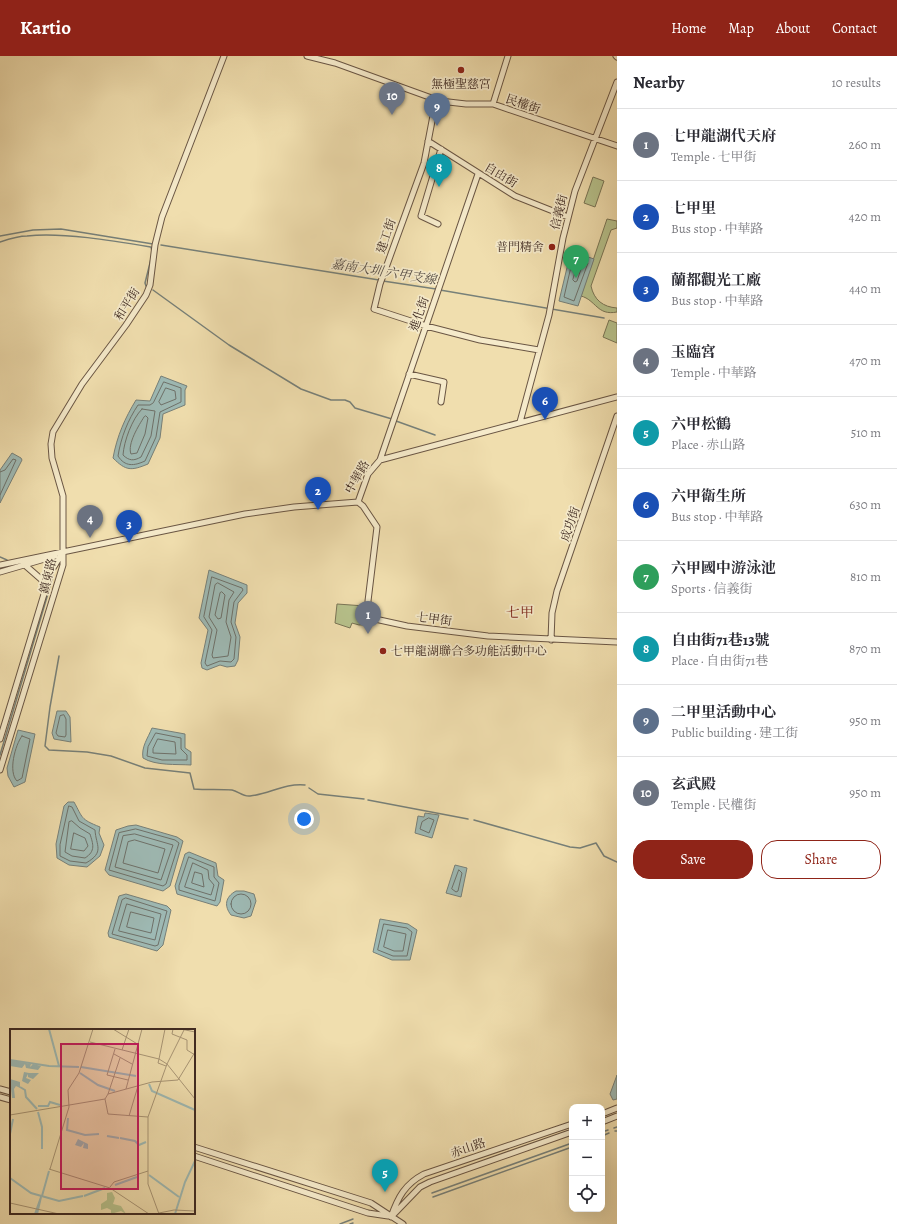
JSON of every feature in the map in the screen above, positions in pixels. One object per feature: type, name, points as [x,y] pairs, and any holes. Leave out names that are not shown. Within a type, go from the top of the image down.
[{"type":"street","name":"和平街","points":[[63,553],[63,496],[52,458],[51,444],[53,432],[82,384],[126,325],[146,295],[150,285],[155,245],[162,217],[224,56]]},
{"type":"street","name":"民權街","points":[[307,56],[335,63],[436,100],[450,103],[493,104],[617,146]]},
{"type":"street","points":[[493,104],[508,56]]},
{"type":"street","name":"信義街","points":[[520,422],[549,315],[568,217],[575,191],[617,82]]},
{"type":"street","name":"建工街","points":[[436,100],[424,164],[382,280],[374,309],[426,326],[480,340],[539,350]]},
{"type":"street","name":"自由街","points":[[428,141],[515,196],[568,217]]},
{"type":"street","points":[[438,224],[421,216],[441,149]]},
{"type":"street","name":"進化街","points":[[380,460],[478,174]]},
{"type":"street","points":[[409,374],[444,382],[441,402]]},
{"type":"street","name":"中華路","points":[[0,565],[41,555],[63,553],[245,514],[286,508],[358,502],[368,474],[380,460],[617,397]]},
{"type":"street","name":"成功街","points":[[551,640],[552,613],[557,591],[617,416]]},
{"type":"street","name":"七甲街","points":[[358,502],[363,506],[377,527],[368,601],[369,608],[375,619],[407,626],[488,636],[617,642]]},
{"type":"street","name":"中華路","points":[[0,572],[26,566],[63,553]]},
{"type":"street","name":"鎮東路","points":[[0,739],[44,591],[51,571],[63,553]]},
{"type":"street","name":"鎮東路","points":[[0,770],[63,565],[63,553]]},
{"type":"street","points":[[26,566],[42,580],[44,591]]},
{"type":"street","points":[[0,1089],[10,1092]]},
{"type":"street","points":[[0,1097],[10,1100]]},
{"type":"street","points":[[605,1113],[617,1108]]},
{"type":"street","points":[[605,1121],[617,1116]]},
{"type":"street","name":"赤山路","points":[[391,1217],[406,1185],[424,1174],[569,1125]]},
{"type":"street","name":"赤山路","points":[[391,1217],[420,1187],[430,1182],[569,1133]]},
{"type":"street","points":[[195,1147],[371,1203],[404,1224]]},
{"type":"street","points":[[195,1156],[368,1213],[391,1217]]},
{"type":"green space","points":[[593,177],[604,181],[595,207],[584,203]]},
{"type":"green space","points":[[607,219],[617,221],[617,228],[611,230],[591,286],[594,295],[600,302],[607,306],[617,308],[617,312],[610,313],[601,310],[586,298],[581,296]]},
{"type":"green space","points":[[609,320],[617,323],[617,343],[603,337]]},
{"type":"green space","points":[[337,604],[365,606],[367,611],[375,619],[374,624],[359,625],[352,623],[350,628],[335,623]]},
{"type":"water","points":[[571,251],[594,259],[578,306],[559,301]]},
{"type":"water","points":[[161,376],[187,386],[185,390],[185,405],[163,414],[160,438],[148,464],[133,469],[125,467],[113,458],[122,428],[136,400],[150,401]]},
{"type":"water","points":[[12,453],[22,460],[0,503],[0,470]]},
{"type":"water","points":[[209,570],[247,585],[247,593],[238,603],[235,623],[240,637],[238,660],[235,666],[227,667],[220,665],[207,670],[202,668],[201,663],[208,630],[199,618]]},
{"type":"water","points":[[57,711],[66,711],[70,717],[71,742],[54,739],[52,733]]},
{"type":"water","points":[[152,728],[185,734],[185,748],[191,752],[191,765],[160,763],[148,761],[143,758],[144,746]]},
{"type":"water","points":[[18,730],[35,734],[25,782],[14,787],[8,776],[7,768]]},
{"type":"water","points":[[68,802],[74,802],[85,820],[100,827],[99,833],[104,845],[100,856],[87,867],[69,865],[57,858],[56,844],[64,806]]},
{"type":"water","points":[[425,813],[439,815],[432,838],[415,833],[418,816],[424,817]]},
{"type":"water","points":[[136,825],[177,837],[183,841],[170,886],[163,891],[109,875],[105,870],[116,830]]},
{"type":"water","points":[[189,852],[216,863],[218,876],[224,880],[220,902],[217,906],[177,894],[175,886],[185,854]]},
{"type":"water","points":[[455,865],[467,868],[461,897],[446,893]]},
{"type":"water","points":[[236,891],[244,891],[254,894],[256,901],[251,916],[244,918],[231,915],[229,912],[227,908],[228,899],[232,893]]},
{"type":"water","points":[[126,894],[167,906],[171,910],[163,945],[157,951],[109,937],[108,933],[119,896]]},
{"type":"water","points":[[380,919],[408,924],[417,930],[410,960],[392,960],[373,952]]},
{"type":"water","points":[[617,1075],[617,1099],[613,1100],[610,1094]]},
{"type":"waterway","name":"嘉南大圳 六甲支線","points":[[0,236],[33,230],[61,229],[153,244]]},
{"type":"waterway","points":[[0,242],[20,237],[56,235],[151,247],[152,251]]},
{"type":"waterway","name":"嘉南大圳 六甲支線","points":[[161,245],[379,280]]},
{"type":"waterway","points":[[146,286],[145,283],[151,259]]},
{"type":"waterway","name":"嘉南大圳 六甲支線","points":[[383,281],[436,289]]},
{"type":"waterway","points":[[153,290],[229,345],[301,389],[331,400],[345,400],[350,402],[355,408],[392,419]]},
{"type":"waterway","name":"嘉南大圳 六甲支線","points":[[440,290],[604,318]]},
{"type":"waterway","points":[[396,421],[435,435]]},
{"type":"waterway","points":[[0,557],[7,560]]},
{"type":"waterway","points":[[0,755],[52,580]]},
{"type":"waterway","points":[[59,656],[45,746],[49,750],[87,752],[111,756],[145,768],[190,773],[194,789],[232,790],[245,796],[257,795],[284,787],[305,785]]},
{"type":"waterway","points":[[309,788],[318,794],[364,799]]},
{"type":"waterway","points":[[368,800],[468,819]]},
{"type":"waterway","points":[[474,820],[570,847],[580,848],[596,843],[604,856],[617,862]]},
{"type":"waterway","points":[[605,1135],[609,1133]]},
{"type":"waterway","points":[[432,1193],[569,1144]]},
{"type":"waterway","points":[[433,1197],[569,1148]]},
{"type":"waterway","points":[[340,1224],[353,1219]]},
{"type":"place","name":"無極聖慈宮","points":[[461,70]]},
{"type":"place","name":"玄武殿","points":[[392,115]]},
{"type":"place","name":"二甲里活動中心","points":[[437,126]]},
{"type":"place","name":"自由街71巷13號","points":[[439,187]]},
{"type":"place","name":"普門精舍","points":[[552,247]]},
{"type":"place","name":"六甲國中游泳池","points":[[576,278]]},
{"type":"place","name":"六甲衛生所","points":[[545,420]]},
{"type":"place","name":"七甲里","points":[[318,510]]},
{"type":"place","name":"玉臨宮","points":[[90,538]]},
{"type":"place","name":"蘭都觀光工廠","points":[[129,543]]},
{"type":"place","name":"七甲龍湖代天府","points":[[368,634]]},
{"type":"place","name":"七甲龍湖聯合多功能活動中心","points":[[383,651]]},
{"type":"place","name":"六甲松鶴","points":[[385,1192]]},
{"type":"district","name":"七甲","points":[[520,612]]}]
